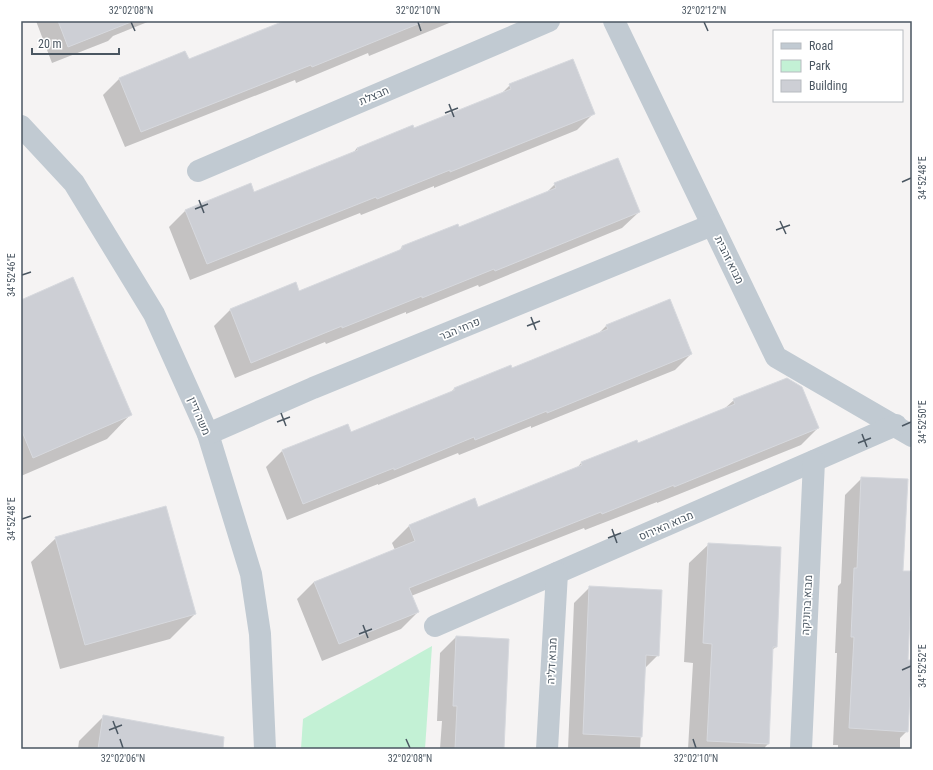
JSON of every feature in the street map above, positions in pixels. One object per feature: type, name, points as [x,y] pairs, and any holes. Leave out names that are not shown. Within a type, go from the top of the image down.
[{"type":"street","name":"חבצלת","points":[[198,171],[549,21]]},
{"type":"street","name":"מבוא זהבית","points":[[614,21],[776,357],[904,431]]},
{"type":"street","name":"משה דיין","points":[[21,126],[74,183],[154,314],[208,434],[251,574],[260,634],[265,749]]},
{"type":"street","name":"פרחי הבר","points":[[208,434],[313,388],[712,226]]},
{"type":"street","name":"מבוא האירוס","points":[[435,626],[814,461],[904,431]]},
{"type":"street","name":"מבוא ברוניקה","points":[[801,749],[814,461]]},
{"type":"street","name":"מבוא דליה","points":[[547,749],[557,573]]},
{"type":"green space","points":[[432,646],[425,749],[301,749],[303,719]]},
{"type":"building","points":[[58,21],[131,21],[131,22],[68,47]]},
{"type":"building","points":[[284,21],[423,22],[312,67],[311,65],[141,132],[119,78],[185,51],[189,59]]},
{"type":"building","points":[[573,59],[595,114],[450,172],[450,170],[377,199],[376,197],[207,264],[185,210],[251,183],[254,192],[358,150],[357,148],[413,125],[414,128],[511,89],[509,84]]},
{"type":"building","points":[[618,158],[640,212],[495,271],[494,269],[342,328],[342,326],[251,363],[230,309],[296,282],[299,291],[402,249],[402,246],[458,224],[459,227],[556,188],[554,183]]},
{"type":"building","points":[[73,277],[132,415],[33,458],[21,429],[21,300]]},
{"type":"building","points":[[670,299],[692,354],[547,413],[547,411],[475,440],[474,437],[394,470],[394,468],[303,504],[282,450],[348,424],[351,432],[455,390],[454,388],[511,365],[512,368],[608,329],[606,325]]},
{"type":"building","points":[[787,378],[802,387],[819,428],[674,487],[674,485],[602,514],[601,512],[409,588],[419,612],[339,644],[314,582],[415,541],[409,525],[475,498],[478,507],[582,465],[581,462],[637,440],[638,443],[735,404],[733,399]]},
{"type":"building","points":[[861,477],[908,479],[903,571],[912,571],[908,660],[912,660],[908,732],[849,728],[854,637],[851,637],[854,568],[857,568]]},
{"type":"building","points":[[166,506],[196,614],[85,645],[55,537]]},
{"type":"building","points":[[708,543],[781,547],[777,647],[773,647],[769,744],[707,741],[712,644],[703,643]]},
{"type":"building","points":[[589,586],[662,590],[659,656],[646,655],[642,737],[583,734]]},
{"type":"building","points":[[456,636],[509,639],[504,749],[455,749],[457,706],[453,706]]},
{"type":"building","points":[[103,715],[224,737],[223,749],[98,749]]}]
